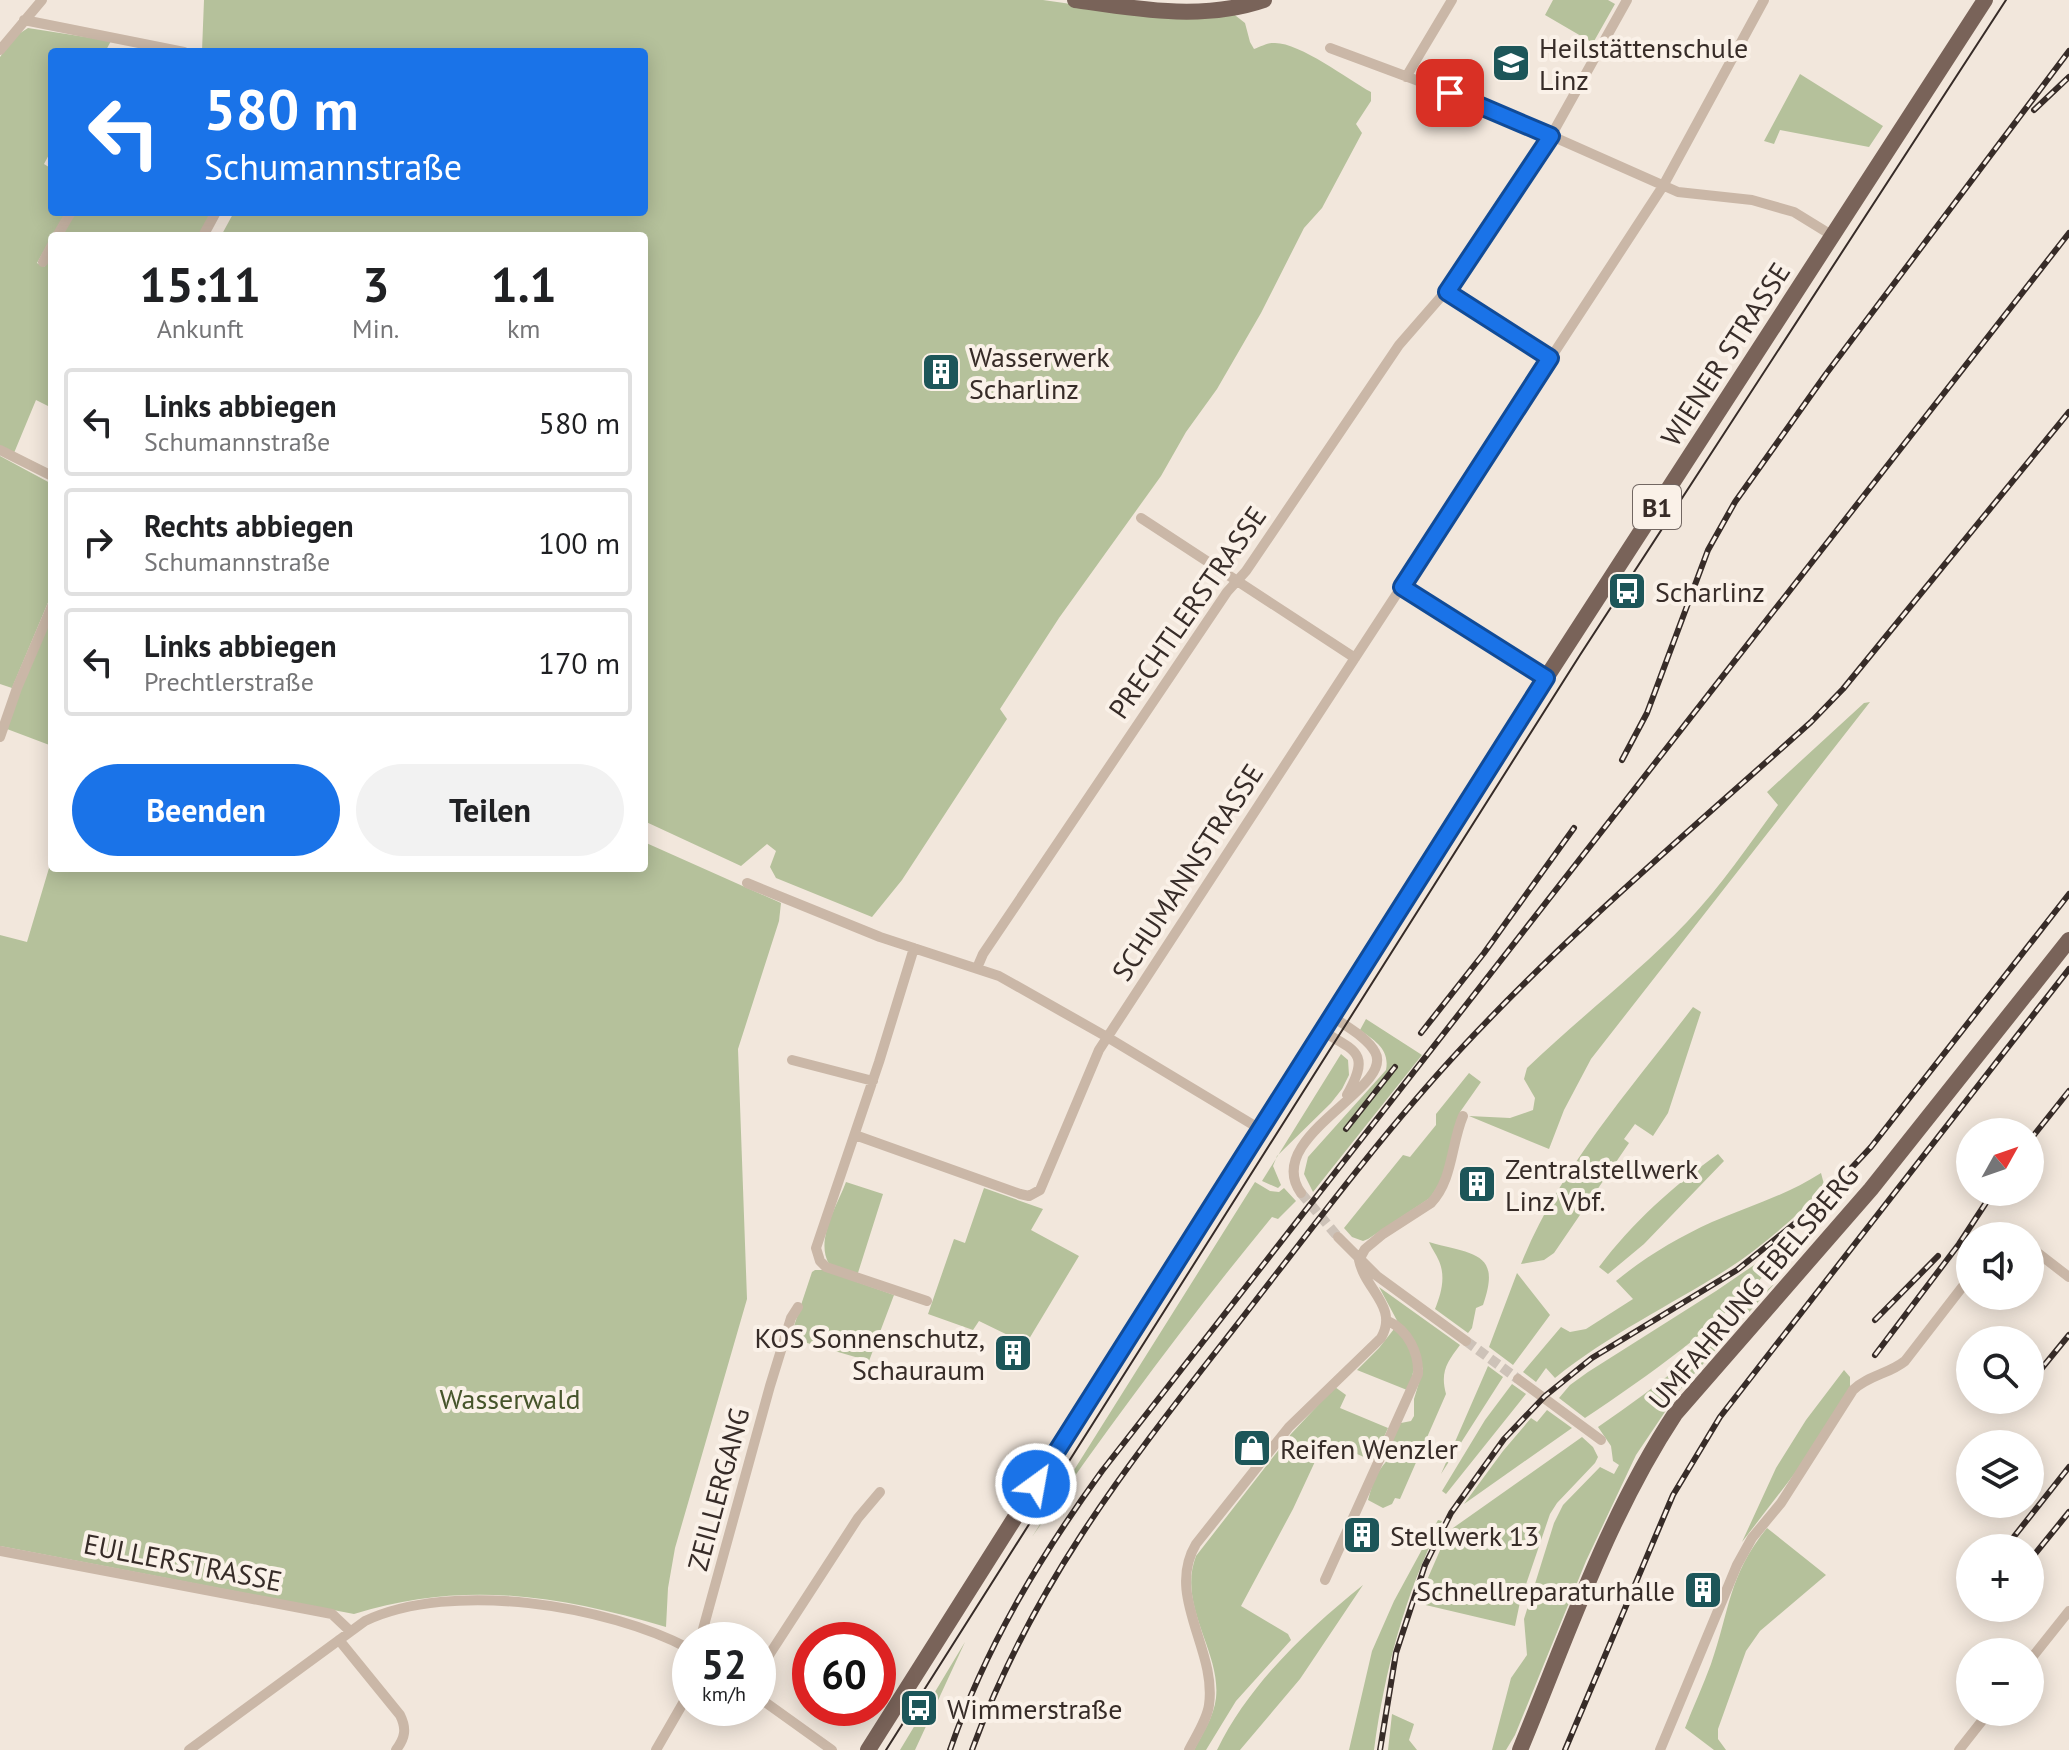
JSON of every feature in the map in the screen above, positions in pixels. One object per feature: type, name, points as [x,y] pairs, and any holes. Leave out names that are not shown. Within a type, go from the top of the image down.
[{"type":"main road","points":[[1075,0],[1175,12],[1240,6],[1264,0]]},
{"type":"main road","name":"WIENER STRASSE","points":[[868,1750],[1546,678],[1985,0]]},
{"type":"main road","name":"UMFAHRUNG EBELSBERG","points":[[1520,1750],[1621,1511],[1637,1477],[1675,1414],[1871,1189],[2069,940]]},
{"type":"street","points":[[0,50],[42,0]]},
{"type":"street","points":[[1406,77],[1452,0]]},
{"type":"street","name":"PRECHTLERSTRASSE","points":[[977,968],[991,942],[1227,592],[1399,345],[1447,292],[1551,136],[1627,0]]},
{"type":"street","name":"SCHUMANNSTRASSE","points":[[855,1135],[1020,1194],[1035,1194],[1046,1179],[1099,1050],[1663,186],[1764,0]]},
{"type":"street","points":[[24,20],[155,48]]},
{"type":"street","points":[[1330,48],[1475,102],[1678,192],[1752,200],[1794,212],[1833,236]]},
{"type":"street","points":[[43,262],[48,253]]},
{"type":"street","points":[[1447,292],[1550,358]]},
{"type":"street","points":[[0,450],[48,474]]},
{"type":"street","points":[[1141,518],[1355,658]]},
{"type":"street","points":[[1402,587],[1546,678]]},
{"type":"street","points":[[0,736],[48,615]]},
{"type":"street","points":[[747,883],[852,926],[977,968],[1025,989],[1260,1129]]},
{"type":"street","points":[[914,948],[873,1081],[817,1242],[817,1254],[826,1267],[836,1272],[927,1301]]},
{"type":"street","points":[[1301,1193],[1294,1179],[1296,1155],[1375,1070],[1377,1057],[1368,1044],[1332,1016]]},
{"type":"street","points":[[1322,1031],[1346,1046],[1360,1061],[1355,1081],[1343,1104]]},
{"type":"street","points":[[792,1060],[873,1081]]},
{"type":"street","points":[[1359,1260],[1372,1243],[1438,1196],[1446,1179],[1463,1116]]},
{"type":"street","points":[[1338,1237],[1359,1260],[1466,1341]]},
{"type":"street","points":[[2044,1258],[2069,1277]]},
{"type":"street","points":[[1189,1750],[1209,1708],[1210,1689],[1187,1595],[1185,1571],[1188,1557],[1289,1427],[1381,1338],[1388,1321],[1386,1311],[1366,1280],[1359,1260]]},
{"type":"street","points":[[1660,1750],[1737,1565],[1752,1538],[1793,1486],[1853,1390],[1870,1377],[1897,1368],[1905,1361],[1956,1295]]},
{"type":"street","name":"ZEILLERGANG","points":[[705,1622],[774,1373],[791,1318],[798,1307]]},
{"type":"street","points":[[1325,1580],[1418,1374],[1414,1349],[1396,1325],[1388,1321]]},
{"type":"street","points":[[1518,1379],[1601,1440]]},
{"type":"street","points":[[776,1644],[858,1518],[880,1492]]},
{"type":"street","name":"EULLERSTRASSE","points":[[0,1551],[332,1614],[350,1631]]},
{"type":"street","points":[[189,1750],[350,1631],[381,1613],[403,1608],[506,1601],[551,1606],[642,1627],[672,1641]]},
{"type":"street","points":[[2044,1642],[2069,1611]]},
{"type":"street","points":[[339,1640],[400,1715],[405,1729],[396,1750]]},
{"type":"street","points":[[776,1710],[832,1750]]},
{"type":"street","points":[[656,1750],[672,1722]]},
{"type":"street","points":[[1959,1750],[1978,1726]]},
{"type":"green space","points":[[204,0],[1043,0],[1141,14],[1231,12],[1245,23],[1254,49],[1273,43],[1295,48],[1371,92],[1371,101],[1356,124],[1362,133],[1322,208],[1304,228],[1261,313],[1217,389],[1186,432],[1161,476],[1059,618],[1000,709],[1007,719],[902,880],[872,917],[776,878],[770,867],[776,851],[767,844],[741,866],[648,823],[648,232],[223,232],[232,216],[648,216],[648,48],[202,48]]},
{"type":"green space","points":[[1553,0],[1608,0],[1615,4],[1593,43],[1545,15]]},
{"type":"green space","points":[[28,28],[111,41],[107,48],[48,48],[48,156],[44,164],[48,166],[48,216],[64,216],[55,232],[48,232],[48,244],[37,263],[44,267],[48,260],[48,406],[36,400],[14,453],[0,446],[0,57],[14,37]]},
{"type":"green space","points":[[1800,74],[1883,126],[1869,147],[1780,130],[1774,144],[1764,141]]},
{"type":"green space","points":[[73,216],[211,216],[202,232],[64,232]]},
{"type":"green space","points":[[0,456],[48,482],[48,602],[12,688],[0,684]]},
{"type":"green space","points":[[48,620],[48,744],[7,729],[18,691]]},
{"type":"green space","points":[[1870,702],[1591,1059],[1564,1110],[1549,1149],[1469,1116],[1510,1118],[1533,1110],[1535,1098],[1524,1079],[1527,1068],[1687,922],[1723,880],[1778,805],[1767,792],[1864,703]]},
{"type":"green space","name":"Wasserwald","points":[[648,844],[781,903],[779,921],[738,1049],[747,1299],[675,1548],[668,1588],[666,1627],[587,1607],[510,1596],[434,1597],[354,1614],[0,1546],[0,935],[27,942],[48,871],[648,872]]},
{"type":"green space","points":[[1693,1007],[1701,1012],[1668,1113],[1653,1136],[1635,1124],[1624,1139],[1629,1143],[1554,1253],[1544,1260],[1521,1264],[1537,1228],[1576,1162]]},
{"type":"green space","points":[[1366,1019],[1422,1055],[1313,1192],[1304,1174],[1308,1157],[1386,1070],[1383,1051],[1360,1030]]},
{"type":"green space","points":[[1341,1054],[1348,1060],[1349,1075],[1342,1089],[1278,1155]]},
{"type":"green space","points":[[1469,1073],[1481,1082],[1460,1112],[1441,1181],[1430,1198],[1368,1239],[1363,1241],[1352,1237],[1344,1228],[1403,1155],[1410,1157],[1436,1125],[1436,1114]]},
{"type":"green space","points":[[1718,1154],[1724,1161],[1644,1244],[1608,1274],[1599,1267],[1654,1206]]},
{"type":"green space","points":[[1276,1158],[1273,1166],[1281,1185],[1278,1188],[1262,1181]]},
{"type":"green space","points":[[1821,1173],[1825,1188],[1777,1232],[1726,1270],[1617,1334],[1555,1378],[1546,1368],[1536,1382],[1523,1372],[1561,1327],[1570,1332],[1586,1329],[1633,1299],[1616,1281],[1650,1256],[1699,1228],[1781,1194]]},
{"type":"green space","points":[[846,1182],[883,1194],[857,1276],[829,1264],[825,1255],[829,1223]]},
{"type":"green space","points":[[1255,1182],[1270,1191],[1279,1192],[1284,1188],[1296,1201],[1278,1219],[1272,1217],[1209,1295],[1032,1537]]},
{"type":"green space","points":[[984,1188],[1043,1209],[1031,1230],[1079,1256],[1026,1344],[979,1321],[973,1330],[928,1314],[954,1239],[965,1243]]},
{"type":"green space","points":[[1429,1242],[1470,1253],[1486,1265],[1488,1287],[1483,1305],[1476,1308],[1468,1333],[1435,1309],[1441,1291],[1442,1273]]},
{"type":"green space","points":[[1779,1248],[1784,1253],[1740,1300],[1665,1362],[1612,1400],[1585,1418],[1559,1398],[1588,1372]]},
{"type":"green space","points":[[815,1270],[823,1270],[894,1295],[869,1361],[790,1338]]},
{"type":"green space","points":[[1517,1273],[1550,1315],[1513,1365],[1489,1347]]},
{"type":"green space","points":[[1775,1283],[1679,1391],[1636,1455],[1586,1561],[1515,1735],[1506,1750],[1492,1750],[1511,1678],[1527,1655],[1524,1619],[1554,1523],[1563,1505],[1600,1467],[1614,1474],[1619,1465],[1613,1461],[1611,1446],[1598,1427],[1690,1358]]},
{"type":"green space","points":[[1379,1287],[1460,1345],[1446,1368],[1446,1394],[1400,1499],[1395,1498],[1392,1504],[1383,1508],[1368,1500],[1370,1493],[1380,1470],[1392,1456],[1390,1441],[1401,1423],[1411,1421],[1414,1416],[1414,1399],[1423,1369]]},
{"type":"green space","points":[[1394,1329],[1406,1342],[1412,1357],[1413,1373],[1407,1390],[1357,1370]]},
{"type":"green space","points":[[1488,1366],[1503,1377],[1441,1474]]},
{"type":"green space","points":[[1844,1370],[1850,1377],[1850,1387],[1795,1473],[1742,1542],[1776,1468],[1806,1420]]},
{"type":"green space","points":[[1512,1384],[1526,1394],[1446,1494],[1442,1491],[1485,1420]]},
{"type":"green space","points":[[1335,1387],[1346,1395],[1340,1408],[1388,1428],[1373,1461],[1325,1440],[1293,1509],[1241,1606],[1288,1634],[1291,1640],[1236,1701],[1206,1750],[1194,1750],[1211,1718],[1216,1698],[1216,1680],[1192,1593],[1196,1556],[1291,1434]]},
{"type":"green space","points":[[1547,1410],[1572,1428],[1464,1504],[1531,1418],[1537,1422]]},
{"type":"green space","points":[[1582,1437],[1598,1457],[1550,1514],[1515,1626],[1417,1603],[1453,1528]]},
{"type":"green space","points":[[1438,1520],[1442,1521],[1417,1576],[1398,1632],[1374,1750],[1349,1750],[1372,1651],[1394,1601]]},
{"type":"green space","points":[[1767,1528],[1826,1575],[1760,1631],[1746,1651],[1718,1729],[1718,1739],[1726,1750],[1714,1750],[1685,1728],[1711,1664],[1737,1578],[1754,1545]]},
{"type":"green space","points":[[1363,1585],[1300,1679],[1240,1750],[1217,1750],[1262,1681],[1321,1620]]},
{"type":"green space","points":[[965,1642],[915,1750],[900,1750]]},
{"type":"green space","points":[[1392,1714],[1414,1724],[1409,1740],[1417,1750],[1388,1750]]},
{"type":"tunnel","points":[[1301,1193],[1338,1237]]},
{"type":"tunnel","points":[[1466,1341],[1518,1379]]},
{"type":"tram line","points":[[886,1750],[1580,655],[2006,0]]},
{"type":"railway","points":[[1622,760],[1647,713],[1708,550],[1735,502],[1826,374],[2069,51]]},
{"type":"railway","points":[[2034,110],[2069,77]]},
{"type":"railway","points":[[950,1750],[980,1676],[1016,1605],[1102,1471],[2069,233]]},
{"type":"railway","points":[[972,1750],[1022,1637],[1082,1534],[1150,1438],[1367,1158],[1426,1087],[1542,966],[1811,722],[1843,689],[2069,412]]},
{"type":"railway","points":[[1421,1033],[1484,953],[1574,828]]},
{"type":"railway","points":[[1380,1750],[1396,1653],[1425,1565],[1451,1513],[1504,1439],[1545,1396],[1592,1358],[1737,1270],[1814,1208],[1871,1147],[2069,894]]},
{"type":"railway","points":[[1565,1750],[1673,1495],[1720,1417],[2069,969]]},
{"type":"railway","points":[[1346,1129],[1395,1067]]},
{"type":"railway","points":[[2044,1122],[2069,1091]]},
{"type":"railway","points":[[1875,1355],[1984,1206]]},
{"type":"railway","points":[[1875,1320],[1938,1256]]},
{"type":"railway","points":[[2044,1366],[2069,1335]]},
{"type":"railway","points":[[2016,1534],[2069,1467]]},
{"type":"railway","points":[[2044,1543],[2069,1512]]},
{"type":"place","name":"Heilstättenschule Linz","points":[[1511,63]]},
{"type":"place","name":"Wasserwerk Scharlinz","points":[[941,372]]},
{"type":"place","name":"Scharlinz","points":[[1627,591]]},
{"type":"place","name":"Zentralstellwerk Linz Vbf.","points":[[1477,1184]]},
{"type":"place","name":"KOS Sonnenschutz, Schauraum","points":[[1013,1353]]},
{"type":"place","name":"Reifen Wenzler","points":[[1252,1448]]},
{"type":"place","name":"Stellwerk 13","points":[[1362,1535]]},
{"type":"place","name":"Schnellreparaturhalle","points":[[1703,1590]]},
{"type":"place","name":"Wimmerstraße","points":[[919,1708]]},
{"type":"route","points":[[1036,1484],[1546,678],[1402,587],[1550,358],[1447,292],[1551,136],[1450,93]]}]
